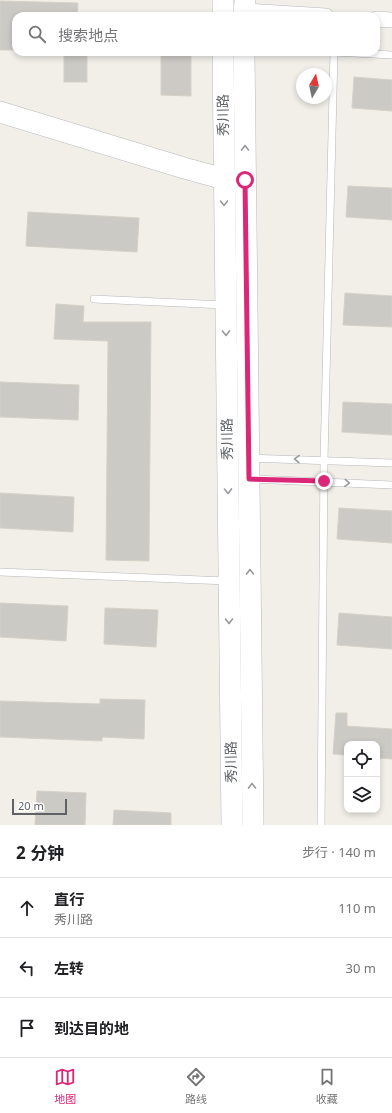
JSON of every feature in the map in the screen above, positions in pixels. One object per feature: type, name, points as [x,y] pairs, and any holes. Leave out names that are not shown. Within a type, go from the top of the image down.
[{"type":"main road","points":[[223,0],[223,12]]},
{"type":"main road","name":"秀川路","points":[[223,56],[225,305],[240,469],[229,581],[232,825]]},
{"type":"main road","name":"秀川路","points":[[244,56],[245,180],[240,469],[253,825]]},
{"type":"main road","points":[[0,112],[224,179],[245,180]]},
{"type":"street","points":[[244,9],[279,12]]},
{"type":"street","points":[[380,19],[392,20]]},
{"type":"lane","points":[[380,54],[392,55]]},
{"type":"lane","points":[[321,825],[324,460],[334,56]]},
{"type":"lane","points":[[94,299],[225,305]]},
{"type":"lane","points":[[240,469],[324,460],[392,463]]},
{"type":"lane","points":[[240,469],[324,481],[392,485]]},
{"type":"lane","points":[[0,572],[229,581]]},
{"type":"building","points":[[0,1],[78,3],[77,12],[12,12],[12,50],[0,50]]},
{"type":"building","points":[[64,56],[87,56],[87,82],[64,82]]},
{"type":"building","points":[[161,56],[191,56],[191,96],[161,95]]},
{"type":"building","points":[[354,77],[392,80],[392,111],[352,108]]},
{"type":"building","points":[[348,186],[392,188],[392,220],[346,217]]},
{"type":"building","points":[[28,212],[139,218],[137,252],[26,246]]},
{"type":"building","points":[[345,293],[392,296],[392,327],[343,325]]},
{"type":"building","points":[[56,304],[84,306],[83,322],[151,322],[149,561],[106,560],[108,341],[54,339]]},
{"type":"building","points":[[0,382],[79,385],[78,420],[0,417]]},
{"type":"building","points":[[343,402],[392,404],[392,435],[342,432]]},
{"type":"building","points":[[0,493],[74,497],[73,532],[0,528]]},
{"type":"building","points":[[339,508],[392,511],[392,543],[337,539]]},
{"type":"building","points":[[0,603],[68,606],[66,641],[0,637]]},
{"type":"building","points":[[105,608],[158,610],[156,647],[104,644]]},
{"type":"building","points":[[339,613],[392,617],[392,649],[337,645]]},
{"type":"building","points":[[100,699],[145,700],[144,739],[102,737],[102,741],[0,737],[0,701],[100,704]]},
{"type":"building","points":[[336,713],[347,713],[347,726],[392,729],[392,759],[380,758],[380,741],[344,741],[344,755],[333,754]]},
{"type":"building","points":[[37,791],[86,793],[85,825],[35,825]]},
{"type":"building","points":[[114,810],[171,813],[171,825],[113,825]]},
{"type":"route","points":[[245,180],[249,479],[324,481]]}]
